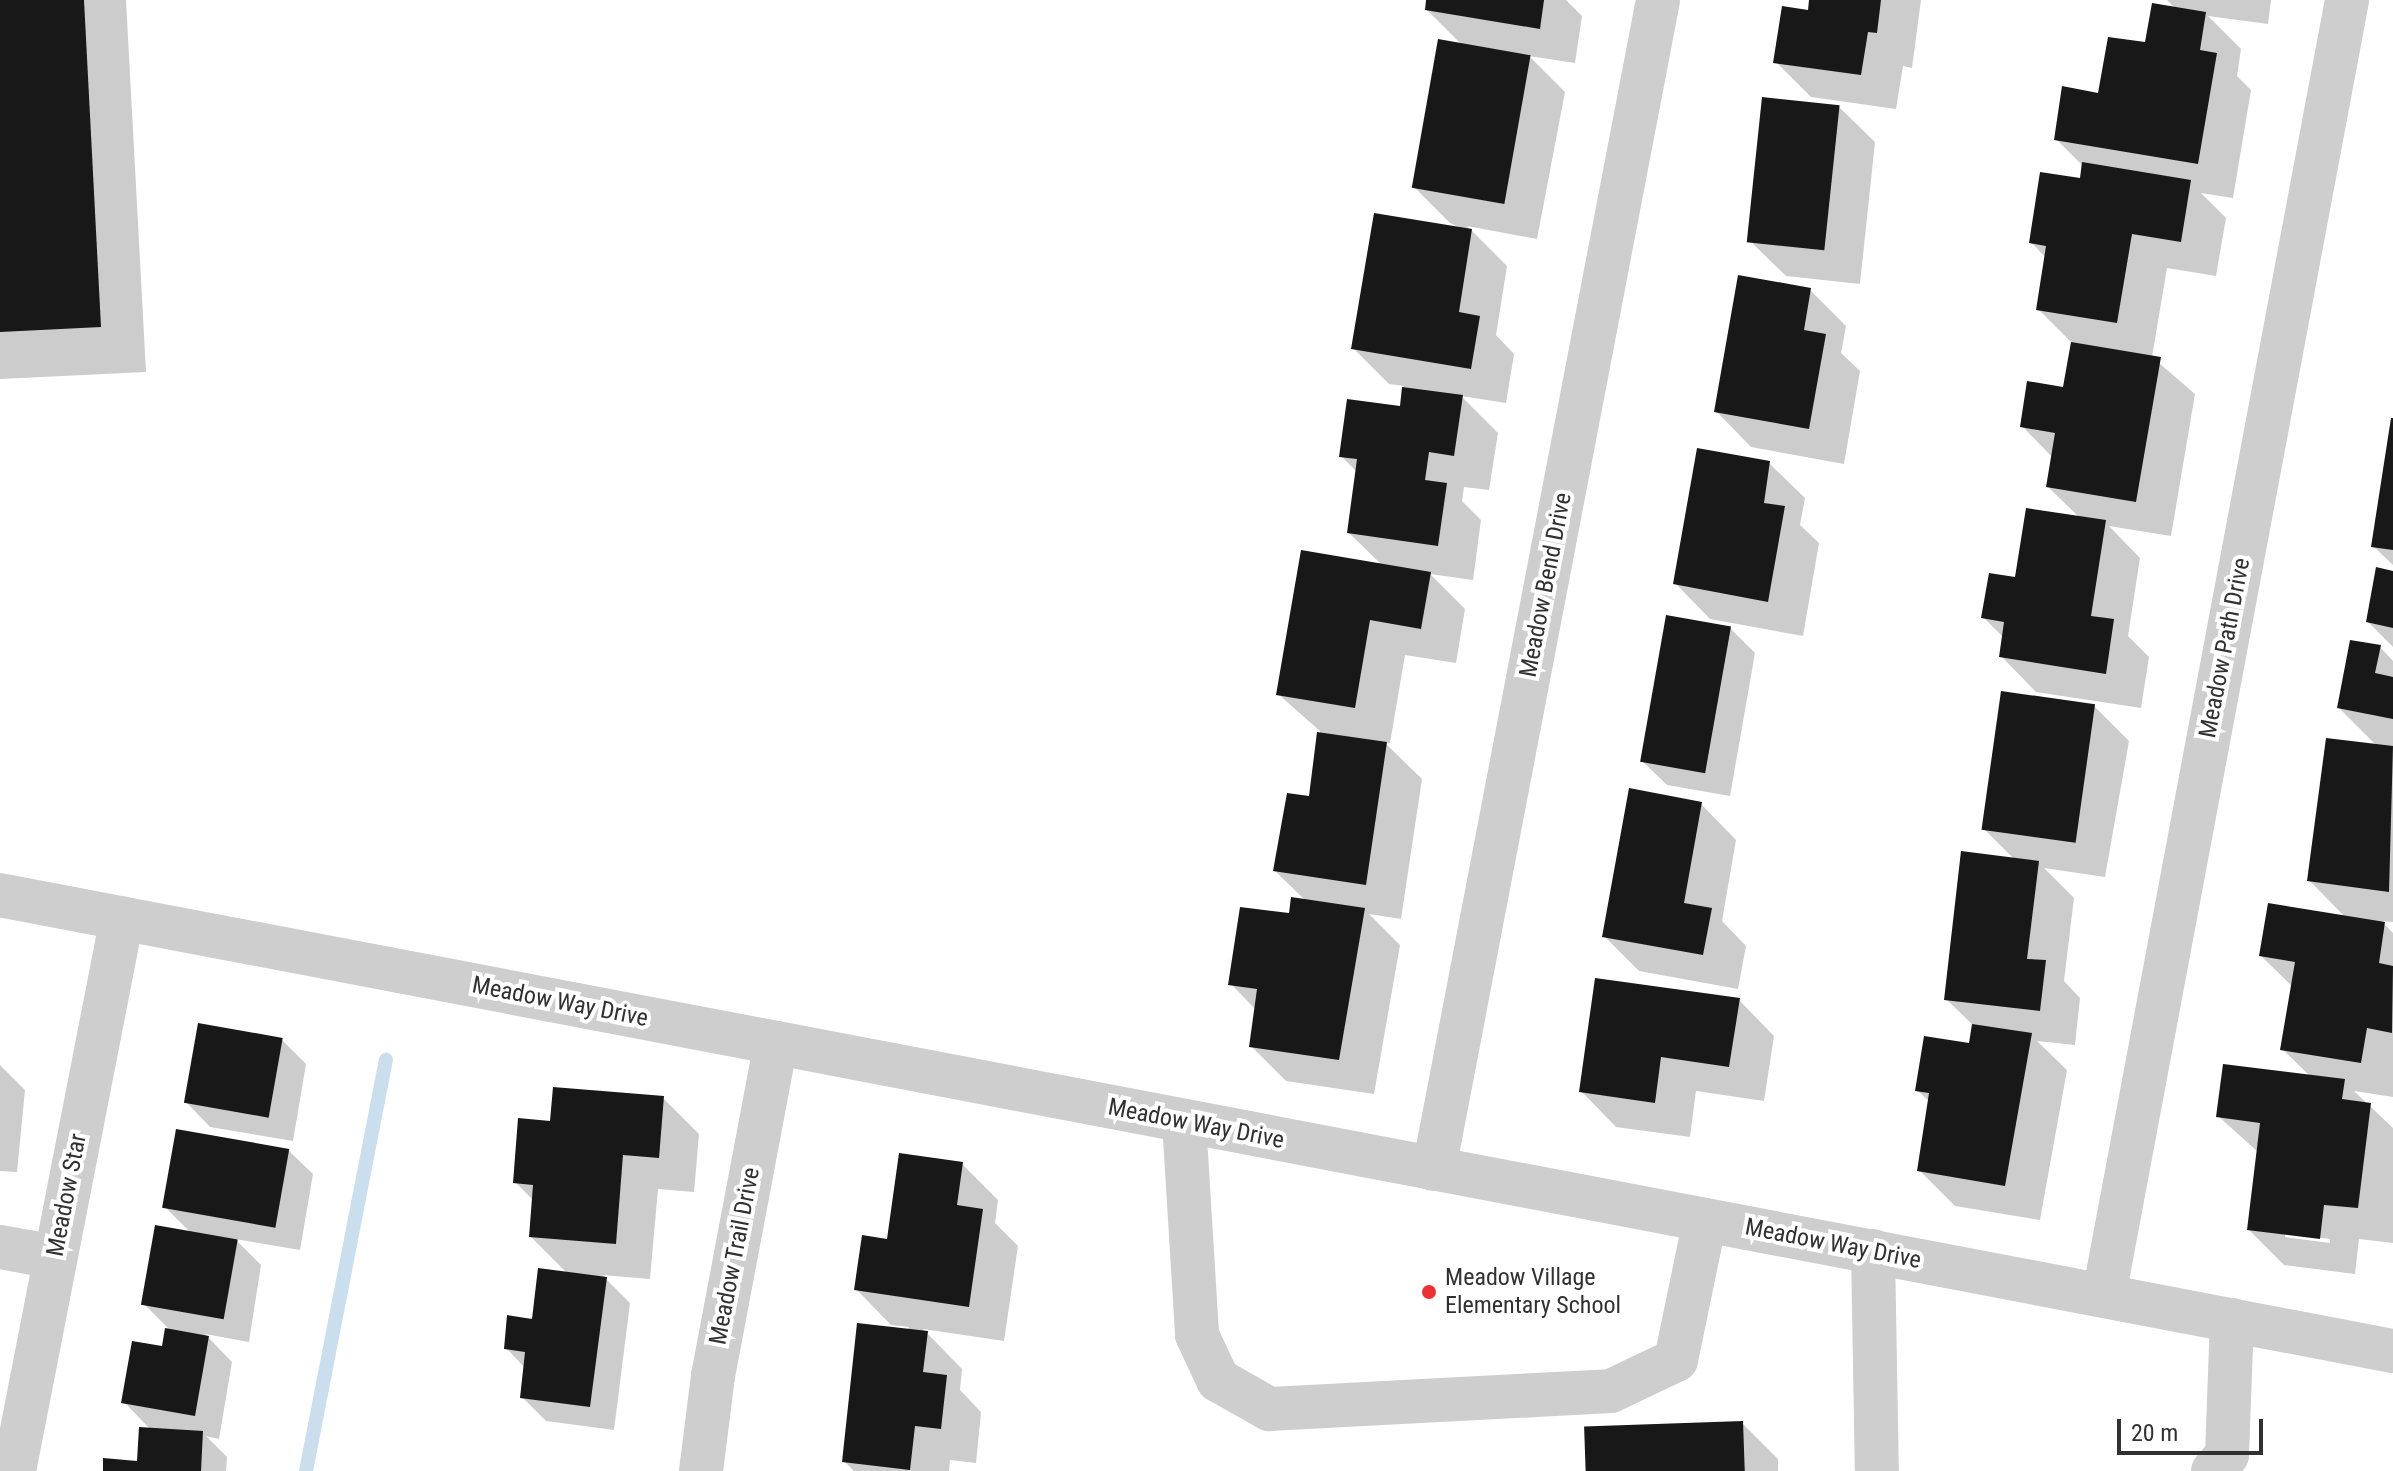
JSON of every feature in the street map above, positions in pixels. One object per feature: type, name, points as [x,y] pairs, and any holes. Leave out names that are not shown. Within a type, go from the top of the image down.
[{"type":"street","name":"Meadow Bend Drive","points":[[1434,1169],[1658,0]]},
{"type":"street","name":"Meadow Path Drive","points":[[2104,1295],[2347,0]]},
{"type":"street","name":"Meadow Way Drive","points":[[0,895],[2393,1351]]},
{"type":"street","name":"Meadow Star","points":[[14,1471],[122,918]]},
{"type":"street","name":"Meadow Trail Drive","points":[[701,1471],[713,1376],[776,1043]]},
{"type":"street","points":[[1184,1121],[1197,1335],[1218,1380],[1269,1409],[1611,1391],[1676,1360],[1705,1220]]},
{"type":"street","points":[[0,1247],[55,1257]]},
{"type":"street","points":[[1873,1251],[1877,1471]]},
{"type":"street","points":[[2213,1471],[2227,1455],[2232,1320]]},
{"type":"building","points":[[0,0],[84,0],[101,327],[0,332]]},
{"type":"building","points":[[1426,0],[1544,0],[1540,29],[1425,10]]},
{"type":"building","points":[[1809,0],[1881,0],[1877,33],[1868,32],[1861,75],[1773,63],[1782,6],[1808,10]]},
{"type":"building","points":[[2152,3],[2206,12],[2200,50],[2217,53],[2198,164],[2054,140],[2062,86],[2098,93],[2108,37],[2145,42]]},
{"type":"building","points":[[1438,39],[1531,55],[1504,204],[1412,188]]},
{"type":"building","points":[[1762,97],[1840,105],[1824,250],[1747,242]]},
{"type":"building","points":[[2082,162],[2191,180],[2181,242],[2132,234],[2117,323],[2036,310],[2046,246],[2029,243],[2040,172],[2080,178]]},
{"type":"building","points":[[1374,213],[1472,229],[1459,312],[1480,316],[1471,369],[1351,349]]},
{"type":"building","points":[[1738,275],[1811,288],[1804,330],[1826,334],[1809,429],[1714,412]]},
{"type":"building","points":[[2071,342],[2161,357],[2136,502],[2046,487],[2055,433],[2020,427],[2027,381],[2063,387]]},
{"type":"building","points":[[1402,387],[1463,395],[1454,456],[1429,452],[1425,480],[1447,483],[1438,546],[1347,533],[1357,459],[1339,457],[1347,399],[1400,406]]},
{"type":"building","points":[[2393,418],[2393,550],[2371,547]]},
{"type":"building","points":[[1697,448],[1770,461],[1764,503],[1785,506],[1768,602],[1673,584]]},
{"type":"building","points":[[2026,508],[2106,520],[2091,616],[2114,619],[2106,674],[1999,657],[2004,622],[1981,618],[1989,573],[2015,577]]},
{"type":"building","points":[[1301,550],[1431,572],[1421,629],[1370,620],[1355,708],[1276,695]]},
{"type":"building","points":[[2376,567],[2393,571],[2393,628],[2366,622]]},
{"type":"building","points":[[1666,615],[1731,626],[1705,773],[1640,762]]},
{"type":"building","points":[[2350,640],[2381,645],[2375,673],[2393,677],[2393,719],[2337,708]]},
{"type":"building","points":[[2001,691],[2095,704],[2076,843],[1982,830]]},
{"type":"building","points":[[1317,732],[1387,742],[1366,885],[1273,871],[1287,793],[1309,796]]},
{"type":"building","points":[[2326,738],[2393,746],[2389,892],[2307,881]]},
{"type":"building","points":[[1629,788],[1702,802],[1684,903],[1712,908],[1703,955],[1602,937]]},
{"type":"building","points":[[1961,851],[2039,861],[2027,959],[2046,960],[2040,1011],[1944,1000]]},
{"type":"building","points":[[1291,897],[1365,908],[1339,1060],[1249,1047],[1257,989],[1228,985],[1240,907],[1289,913]]},
{"type":"building","points":[[2268,903],[2385,922],[2379,963],[2393,966],[2392,1033],[2367,1028],[2361,1063],[2280,1050],[2295,962],[2259,956]]},
{"type":"building","points":[[1595,978],[1740,998],[1729,1067],[1661,1057],[1655,1103],[1579,1092]]},
{"type":"building","points":[[198,1023],[283,1038],[269,1118],[184,1103]]},
{"type":"building","points":[[1972,1024],[2032,1033],[2005,1186],[1917,1171],[1929,1093],[1915,1091],[1924,1036],[1969,1043]]},
{"type":"building","points":[[2223,1064],[2345,1079],[2342,1099],[2371,1103],[2358,1208],[2324,1205],[2320,1239],[2247,1230],[2260,1123],[2216,1117]]},
{"type":"building","points":[[553,1087],[664,1096],[659,1158],[623,1155],[616,1244],[529,1237],[533,1185],[513,1183],[518,1118],[550,1121]]},
{"type":"building","points":[[176,1129],[289,1149],[275,1228],[162,1208]]},
{"type":"building","points":[[899,1153],[963,1162],[957,1205],[983,1209],[969,1307],[854,1290],[862,1235],[887,1239]]},
{"type":"building","points":[[155,1225],[238,1240],[224,1319],[141,1305]]},
{"type":"building","points":[[538,1268],[607,1277],[590,1407],[520,1398],[525,1352],[504,1349],[507,1315],[532,1319]]},
{"type":"building","points":[[857,1323],[928,1331],[923,1372],[947,1375],[941,1429],[915,1426],[910,1470],[842,1462]]},
{"type":"building","points":[[165,1328],[209,1336],[195,1416],[121,1403],[132,1341],[162,1346]]},
{"type":"building","points":[[1743,1421],[1745,1471],[1586,1471],[1584,1427]]},
{"type":"building","points":[[139,1427],[203,1431],[201,1471],[103,1471],[103,1458],[137,1461]]},
{"type":"waterway","points":[[306,1471],[386,1060]]},
{"type":"place","name":"Meadow Village Elementary School","points":[[1429,1292]]}]
